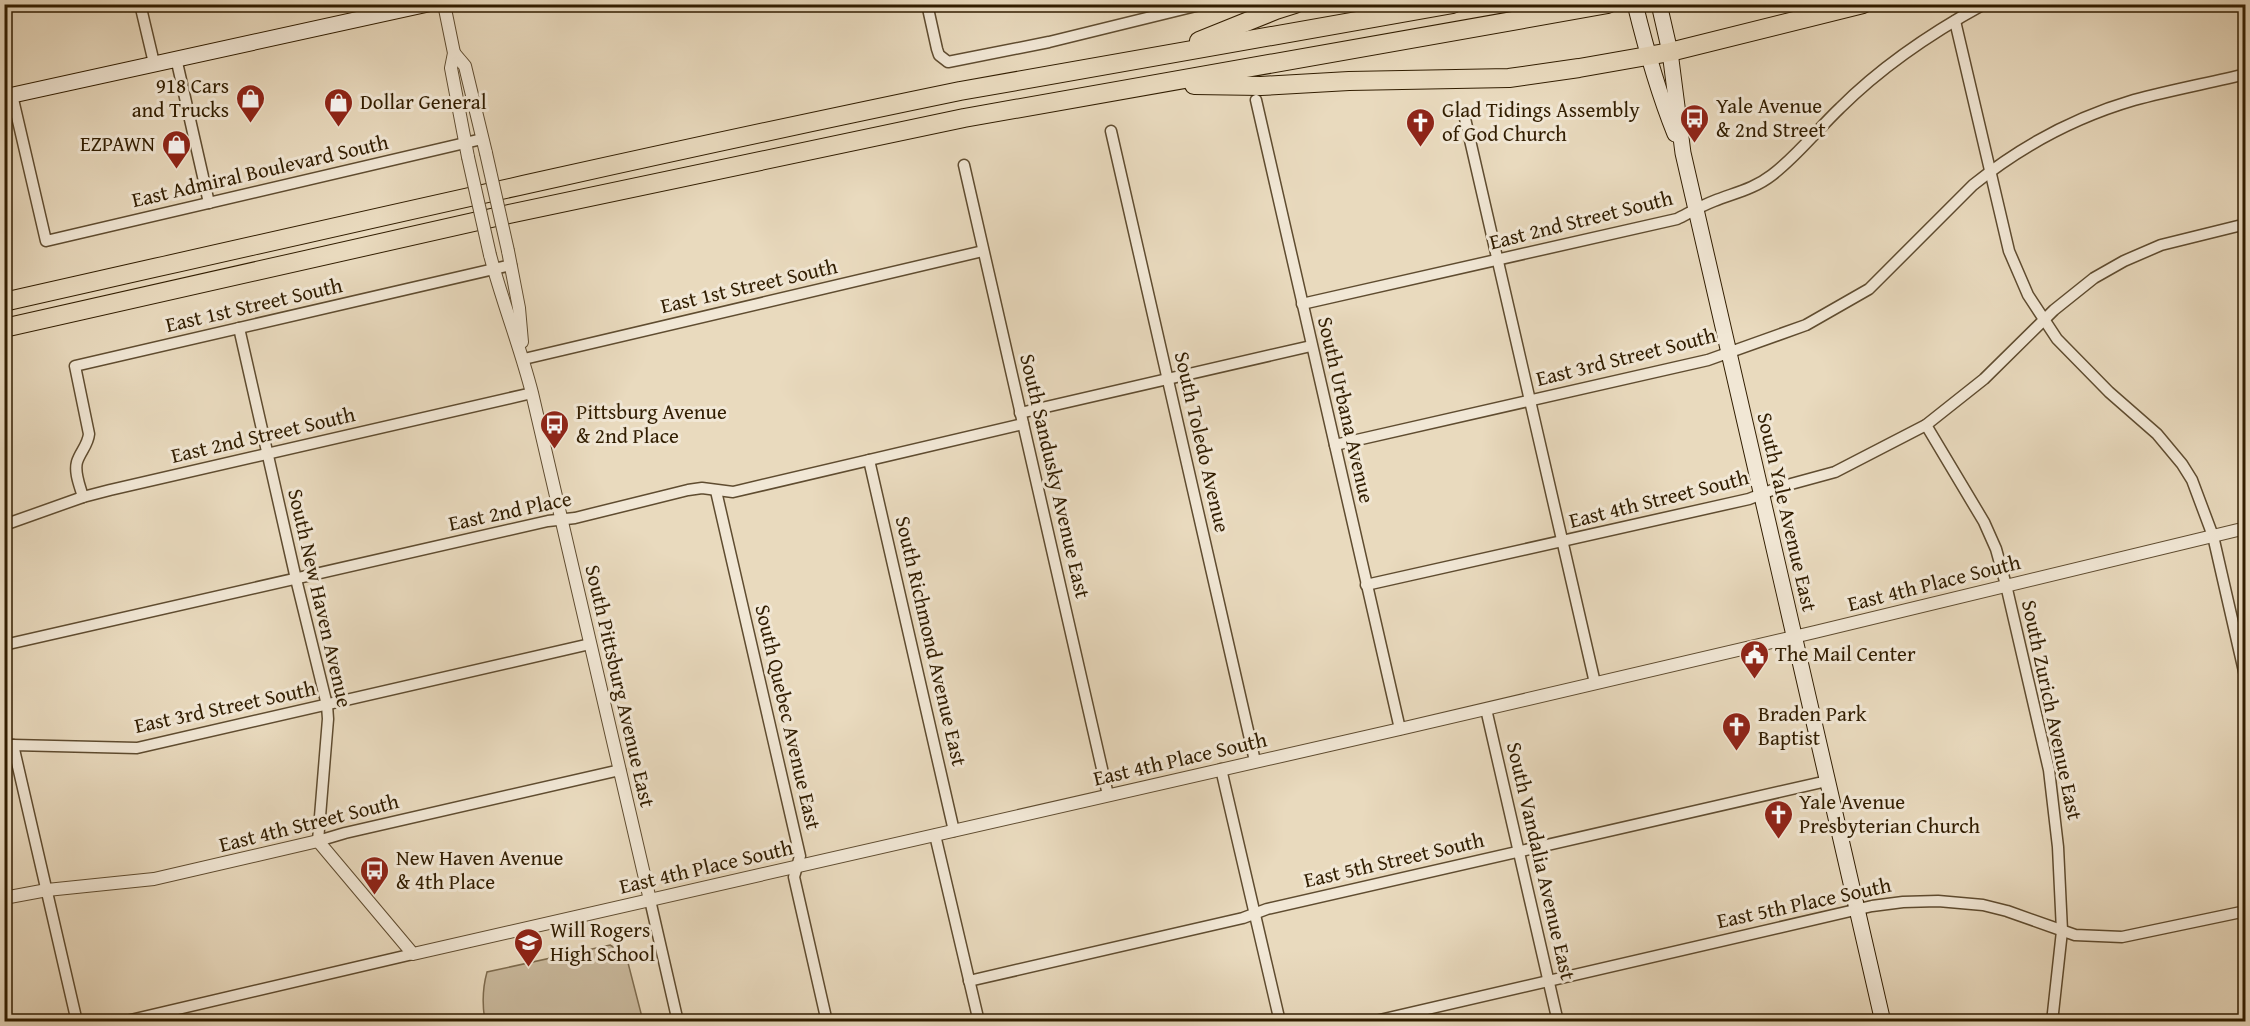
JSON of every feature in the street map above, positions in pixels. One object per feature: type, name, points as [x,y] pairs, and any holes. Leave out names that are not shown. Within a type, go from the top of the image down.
[{"type":"highway","points":[[1164,55],[1295,4]]},
{"type":"highway","points":[[4,302],[805,123],[960,91],[1453,4]]},
{"type":"highway","points":[[4,328],[815,148],[964,118],[1608,4]]},
{"type":"highway","points":[[1150,85],[1261,86],[1349,81],[1509,78],[1670,52],[1863,4]]},
{"type":"main road","points":[[8,96],[428,4]]},
{"type":"main road","name":"South Yale Avenue East","points":[[1635,4],[1663,104],[1683,153]]},
{"type":"main road","name":"South Yale Avenue East","points":[[1659,4],[1670,52],[1683,153],[1883,1022]]},
{"type":"street","points":[[140,4],[154,63]]},
{"type":"street","name":"South Pittsburg Avenue East","points":[[444,4],[454,53],[451,68],[464,143],[490,255],[506,312],[524,358]]},
{"type":"street","points":[[927,4],[937,49],[948,62],[1049,42],[1204,4]]},
{"type":"street","name":"East 2nd Street South","points":[[1302,304],[1677,219],[1714,201],[1747,190],[1770,177],[1789,161],[1840,108],[1885,67],[1984,4]]},
{"type":"street","points":[[1955,21],[2009,251],[2028,295],[2043,321],[2074,358],[2157,434],[2192,480],[2213,536],[2246,680]]},
{"type":"street","name":"South Pittsburg Avenue East","points":[[454,53],[465,66],[486,153],[519,308],[524,358],[678,1022]]},
{"type":"street","points":[[176,58],[208,203]]},
{"type":"street","name":"East 3rd Street South","points":[[1335,446],[1708,360],[1806,325],[1869,288],[1956,200],[1991,171],[2043,138],[2102,111],[2135,100],[2246,74]]},
{"type":"street","name":"East Admiral Boulevard South","points":[[8,96],[46,241],[482,139]]},
{"type":"street","name":"South Urbana Avenue","points":[[1256,100],[1400,729]]},
{"type":"street","points":[[1464,114],[1595,683]]},
{"type":"street","name":"South Toledo Avenue","points":[[1111,131],[1255,761]]},
{"type":"street","name":"South Sandusky Avenue East","points":[[964,165],[1108,795]]},
{"type":"street","name":"East 4th Street South","points":[[1366,585],[1749,499],[1835,472],[1926,425],[1984,379],[2043,321],[2094,278],[2124,261],[2161,245],[2246,224]]},
{"type":"street","name":"East 1st Street South","points":[[524,358],[983,251]]},
{"type":"street","name":"East 1st Street South","points":[[83,497],[76,468],[89,434],[75,366],[511,265]]},
{"type":"street","name":"South New Haven Avenue","points":[[239,328],[327,705],[328,719],[318,842]]},
{"type":"street","name":"East 2nd Place","points":[[4,645],[688,490],[702,488],[733,492],[869,460],[1167,379],[1311,346]]},
{"type":"street","name":"East 2nd Street South","points":[[4,525],[83,497],[532,393]]},
{"type":"street","name":"South Zurich Avenue East","points":[[1926,425],[1984,522],[1996,549],[2047,761],[2055,810],[2062,931],[2052,1022]]},
{"type":"street","name":"South Richmond Avenue East","points":[[869,460],[954,831]]},
{"type":"street","name":"South Quebec Avenue East","points":[[716,490],[800,856],[795,877],[827,1022]]},
{"type":"street","name":"East 4th Place South","points":[[122,1022],[1486,709],[2246,528]]},
{"type":"street","name":"East 3rd Street South","points":[[9,746],[137,748],[590,644]]},
{"type":"street","name":"South Vandalia Avenue East","points":[[1486,709],[1558,1022]]},
{"type":"street","points":[[9,746],[47,890],[76,1022]]},
{"type":"street","name":"East 4th Street South","points":[[4,898],[47,890],[154,879],[620,770]]},
{"type":"street","points":[[1221,770],[1280,1022]]},
{"type":"street","name":"East 5th Street South","points":[[969,981],[1827,781]]},
{"type":"street","points":[[935,835],[979,1022]]},
{"type":"street","points":[[318,842],[413,954]]},
{"type":"street","name":"East 5th Place South","points":[[1371,1022],[1857,910],[1902,902],[1950,901],[1983,905],[2075,935],[2122,937],[2246,911]]},
{"type":"shaded area","points":[[610,945],[626,955],[643,1021],[485,1021],[483,997],[487,972]]},
{"type":"place","name":"918 Cars and Trucks","points":[[250,124]]},
{"type":"place","name":"Dollar General","points":[[339,128]]},
{"type":"place","name":"Yale Avenue & 2nd Street","points":[[1695,144]]},
{"type":"place","name":"Glad Tidings Assembly of God Church","points":[[1421,148]]},
{"type":"place","name":"EZPAWN","points":[[176,170]]},
{"type":"place","name":"Pittsburg Avenue & 2nd Place","points":[[555,450]]},
{"type":"place","name":"The Mail Center","points":[[1754,680]]},
{"type":"place","name":"Braden Park Baptist","points":[[1737,752]]},
{"type":"place","name":"Yale Avenue Presbyterian Church","points":[[1778,840]]},
{"type":"place","name":"New Haven Avenue & 4th Place","points":[[375,896]]},
{"type":"place","name":"Will Rogers High School","points":[[529,968]]}]
